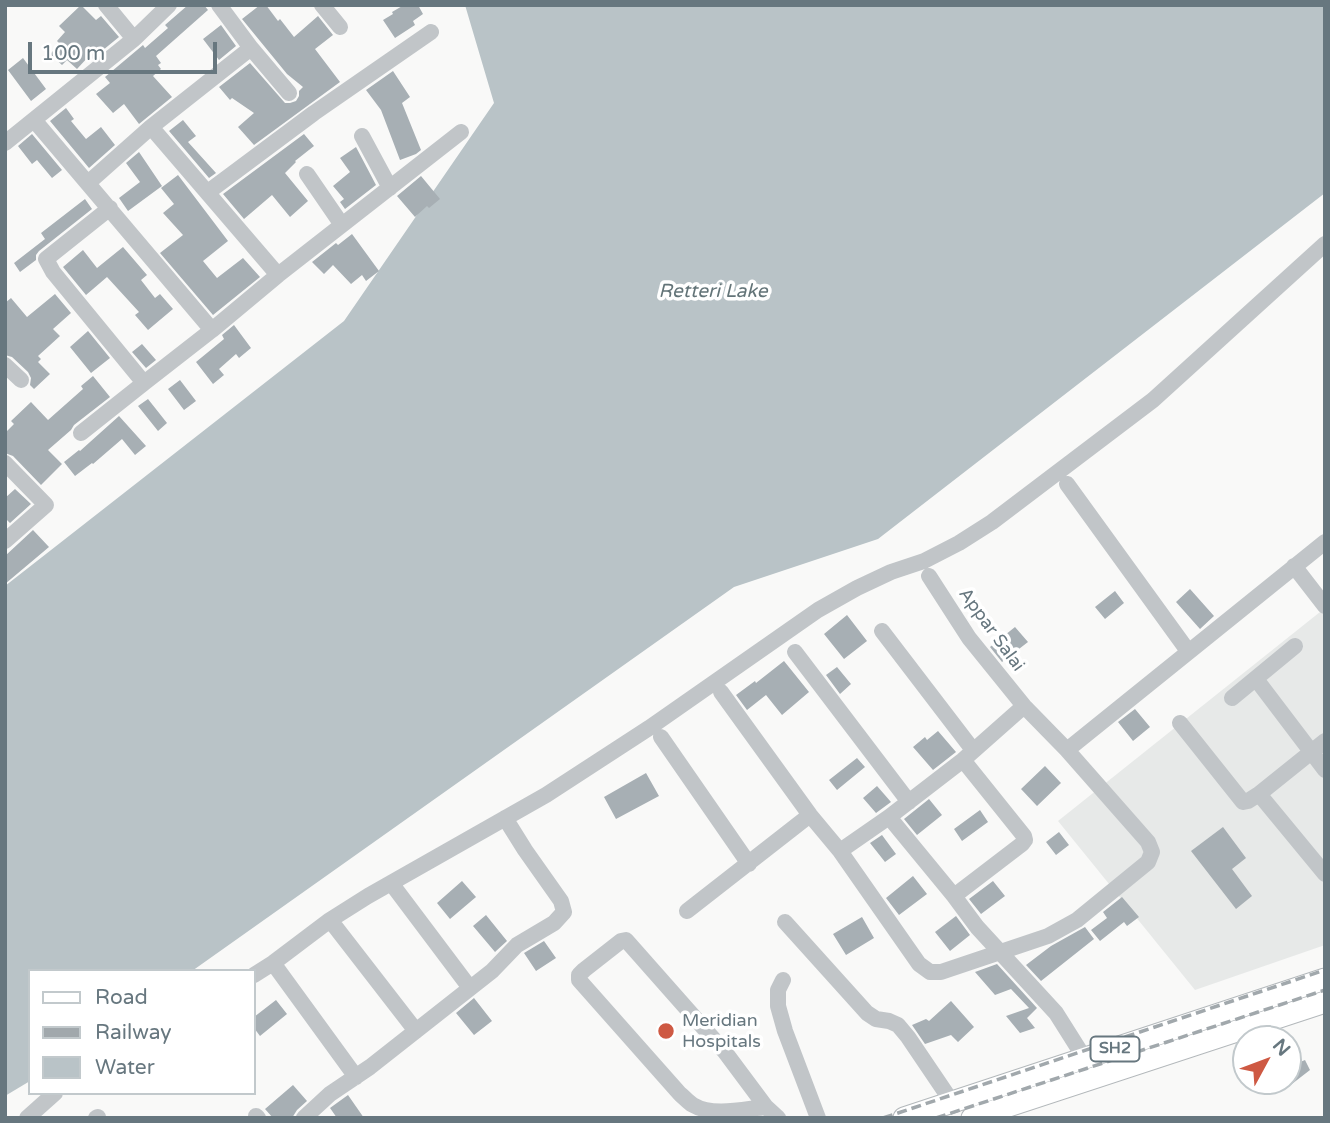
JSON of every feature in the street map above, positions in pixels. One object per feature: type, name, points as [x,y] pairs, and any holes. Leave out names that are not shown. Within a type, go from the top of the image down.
[{"type":"main road","name":"SH2","points":[[904,1118],[1325,979]]},
{"type":"main road","name":"SH2","points":[[972,1118],[1325,1002]]},
{"type":"street","points":[[106,5],[134,38]]},
{"type":"street","points":[[5,143],[134,38],[169,5]]},
{"type":"street","points":[[219,5],[289,93]]},
{"type":"street","points":[[322,5],[340,27]]},
{"type":"street","points":[[208,192],[314,113],[431,32]]},
{"type":"street","points":[[88,183],[151,127],[251,48]]},
{"type":"street","points":[[34,120],[212,330]]},
{"type":"street","points":[[151,127],[278,275]]},
{"type":"street","points":[[81,433],[461,132]]},
{"type":"street","points":[[362,136],[390,188]]},
{"type":"street","points":[[307,174],[342,225]]},
{"type":"street","points":[[110,208],[46,259],[53,272],[144,383]]},
{"type":"street","points":[[256,974],[330,920],[546,795],[649,728],[818,610],[857,588],[959,543],[992,522],[1153,400],[1325,244]]},
{"type":"street","points":[[5,365],[21,380]]},
{"type":"street","points":[[5,463],[46,505],[5,541]]},
{"type":"street","points":[[1067,484],[1188,651]]},
{"type":"street","points":[[1067,750],[1325,542]]},
{"type":"street","points":[[1294,566],[1325,607]]},
{"type":"street","name":"Appar Salai","points":[[929,576],[970,638],[1024,706],[1149,842],[1152,852],[1148,862],[1077,920],[1048,936],[1000,952]]},
{"type":"street","points":[[882,631],[1024,836],[1023,844],[954,896]]},
{"type":"street","points":[[1232,698],[1295,646]]},
{"type":"street","points":[[795,652],[909,802]]},
{"type":"street","points":[[1256,679],[1325,770]]},
{"type":"street","points":[[721,692],[810,815],[840,851],[919,964],[930,972],[941,972],[1000,952]]},
{"type":"street","points":[[840,851],[909,802],[1024,706]]},
{"type":"street","points":[[1180,723],[1243,802],[1259,794],[1325,741]]},
{"type":"street","points":[[661,737],[749,864]]},
{"type":"street","points":[[1259,794],[1325,874]]},
{"type":"street","points":[[687,911],[810,815]]},
{"type":"street","points":[[889,817],[977,927],[1056,1013],[1085,1059]]},
{"type":"street","points":[[304,1118],[330,1094],[356,1077],[492,971],[517,944],[554,923],[564,912],[561,901],[505,818]]},
{"type":"street","points":[[391,883],[470,988]]},
{"type":"street","points":[[330,920],[416,1031]]},
{"type":"street","points":[[785,922],[867,1013],[898,1025],[952,1102]]},
{"type":"street","points":[[626,940],[725,1052],[772,1112],[705,1110],[692,1105],[579,980],[579,975],[621,941],[626,940]]},
{"type":"street","points":[[273,963],[356,1077]]},
{"type":"street","points":[[783,980],[778,990],[778,1006],[817,1118]]},
{"type":"street","points":[[27,1118],[53,1095]]},
{"type":"shaded area","points":[[1325,608],[1325,945],[1195,990],[1058,821]]},
{"type":"water","name":"Retteri Lake","points":[[465,5],[1325,5],[1325,193],[878,539],[734,587],[195,969],[28,969],[28,1082],[5,1096],[5,586],[344,321],[494,103]]},
{"type":"building","points":[[81,5],[96,20],[101,16],[119,37],[92,59],[89,56],[77,69],[67,60],[62,65],[50,54],[60,44],[57,41],[65,32],[59,26]]},
{"type":"building","points":[[188,5],[204,5],[208,10],[156,56],[161,63],[158,65],[161,69],[153,76],[172,97],[139,124],[124,104],[113,113],[96,94],[110,83],[105,77],[143,45],[145,48],[168,28],[165,25]]},
{"type":"building","points":[[260,5],[266,5],[294,37],[318,16],[333,35],[315,49],[340,82],[254,145],[238,127],[254,113],[232,98],[230,100],[219,87],[250,63],[285,103],[296,101],[303,87],[287,74],[242,19]]},
{"type":"building","points":[[404,5],[418,5],[423,14],[413,21],[415,25],[395,38],[383,20]]},
{"type":"building","points":[[221,25],[236,46],[219,60],[203,39]]},
{"type":"building","points":[[23,58],[46,89],[31,101],[8,70]]},
{"type":"building","points":[[393,71],[410,97],[402,103],[421,150],[400,160],[381,110],[366,90]]},
{"type":"building","points":[[66,108],[74,119],[71,121],[86,139],[101,127],[115,145],[89,168],[50,121]]},
{"type":"building","points":[[183,120],[196,136],[188,142],[216,173],[209,178],[169,131]]},
{"type":"building","points":[[32,134],[62,170],[52,178],[37,160],[32,164],[18,146]]},
{"type":"building","points":[[304,134],[314,146],[285,173],[308,201],[290,217],[272,195],[244,219],[223,194]]},
{"type":"building","points":[[356,147],[376,185],[345,209],[340,202],[344,199],[333,186],[350,172],[340,158]]},
{"type":"building","points":[[139,152],[162,186],[128,211],[119,198],[140,182],[126,163]]},
{"type":"building","points":[[178,175],[228,241],[203,261],[217,278],[243,258],[260,277],[213,315],[160,253],[183,235],[163,213],[174,204],[161,188]]},
{"type":"building","points":[[421,176],[440,199],[415,217],[397,196]]},
{"type":"building","points":[[85,199],[92,209],[39,251],[36,260],[20,272],[14,263],[45,239],[41,233]]},
{"type":"building","points":[[352,234],[379,271],[366,281],[362,275],[351,284],[333,265],[324,274],[312,262]]},
{"type":"building","points":[[123,247],[147,275],[141,280],[155,298],[160,294],[173,309],[148,330],[135,315],[139,312],[107,277],[86,295],[63,267],[83,250],[97,268]]},
{"type":"building","points":[[55,294],[71,313],[53,329],[60,336],[38,356],[41,359],[38,362],[50,374],[34,389],[30,385],[28,372],[12,357],[5,355],[5,303],[11,298],[27,317]]},
{"type":"building","points":[[234,325],[251,348],[239,358],[236,354],[219,369],[224,375],[213,384],[196,362],[224,339],[222,335]]},
{"type":"building","points":[[88,331],[110,358],[91,373],[70,347]]},
{"type":"building","points":[[142,344],[156,360],[146,368],[132,352]]},
{"type":"building","points":[[93,376],[110,397],[74,425],[48,450],[62,464],[41,485],[13,456],[5,453],[5,433],[14,424],[11,421],[31,402],[48,420],[83,389],[81,386]]},
{"type":"building","points":[[180,380],[196,401],[184,410],[168,389]]},
{"type":"building","points":[[148,399],[167,423],[158,431],[138,406]]},
{"type":"building","points":[[119,416],[146,446],[135,455],[122,439],[75,476],[64,462]]},
{"type":"building","points":[[15,489],[31,504],[10,523],[5,518],[5,498]]},
{"type":"building","points":[[33,530],[49,547],[5,584],[5,556]]},
{"type":"building","points":[[1190,589],[1214,616],[1200,629],[1176,602]]},
{"type":"building","points":[[1115,591],[1124,603],[1105,619],[1095,607]]},
{"type":"building","points":[[847,615],[867,641],[844,659],[824,634]]},
{"type":"building","points":[[1015,627],[1028,642],[1002,662],[990,647]]},
{"type":"building","points":[[784,661],[809,692],[782,715],[766,695],[747,710],[736,695]]},
{"type":"building","points":[[837,667],[851,684],[840,694],[826,675]]},
{"type":"building","points":[[1135,709],[1150,727],[1133,741],[1118,722]]},
{"type":"building","points":[[938,731],[956,752],[933,770],[913,747]]},
{"type":"building","points":[[857,758],[865,767],[837,790],[829,780]]},
{"type":"building","points":[[1045,766],[1061,783],[1037,806],[1021,789]]},
{"type":"building","points":[[646,773],[659,796],[616,819],[604,797]]},
{"type":"building","points":[[877,786],[891,802],[876,813],[863,798]]},
{"type":"building","points":[[929,799],[942,815],[917,835],[904,819]]},
{"type":"building","points":[[980,810],[988,822],[962,841],[954,829]]},
{"type":"building","points":[[1223,827],[1246,858],[1232,869],[1252,896],[1236,909],[1191,851]]},
{"type":"building","points":[[1059,832],[1069,845],[1056,855],[1046,842]]},
{"type":"building","points":[[882,835],[896,854],[885,862],[870,843]]},
{"type":"building","points":[[913,876],[927,894],[899,915],[886,898]]},
{"type":"building","points":[[462,881],[476,897],[450,919],[437,903]]},
{"type":"building","points":[[993,881],[1005,896],[981,914],[969,899]]},
{"type":"building","points":[[1122,897],[1139,917],[1127,926],[1124,922],[1100,941],[1091,930],[1107,918],[1103,912]]},
{"type":"building","points":[[486,915],[507,941],[495,952],[473,926]]},
{"type":"building","points":[[956,916],[970,935],[950,951],[935,932]]},
{"type":"building","points":[[862,917],[874,938],[846,955],[833,934]]},
{"type":"building","points":[[1085,927],[1094,939],[1041,981],[1026,965],[1051,946]]},
{"type":"building","points":[[544,941],[556,958],[536,971],[524,953]]},
{"type":"building","points":[[997,964],[1037,1008],[1027,1018],[1035,1028],[1020,1033],[1006,1016],[1029,1008],[1011,989],[995,995],[975,972]]},
{"type":"building","points":[[474,998],[492,1021],[474,1035],[456,1013]]},
{"type":"building","points":[[276,1000],[287,1014],[260,1036],[256,1031],[256,1015]]},
{"type":"building","points":[[951,1001],[974,1027],[958,1042],[951,1035],[925,1044],[912,1025],[926,1019],[929,1021]]},
{"type":"building","points":[[1305,1060],[1310,1070],[1302,1076],[1302,1061]]},
{"type":"building","points":[[293,1085],[307,1101],[292,1118],[273,1118],[265,1109]]},
{"type":"building","points":[[348,1095],[364,1118],[337,1118],[330,1108]]},
{"type":"railway","points":[[883,1118],[1325,970]]},
{"type":"railway","points":[[936,1118],[1325,990]]},
{"type":"place","name":"Meridian Hospitals","points":[[666,1031]]}]
